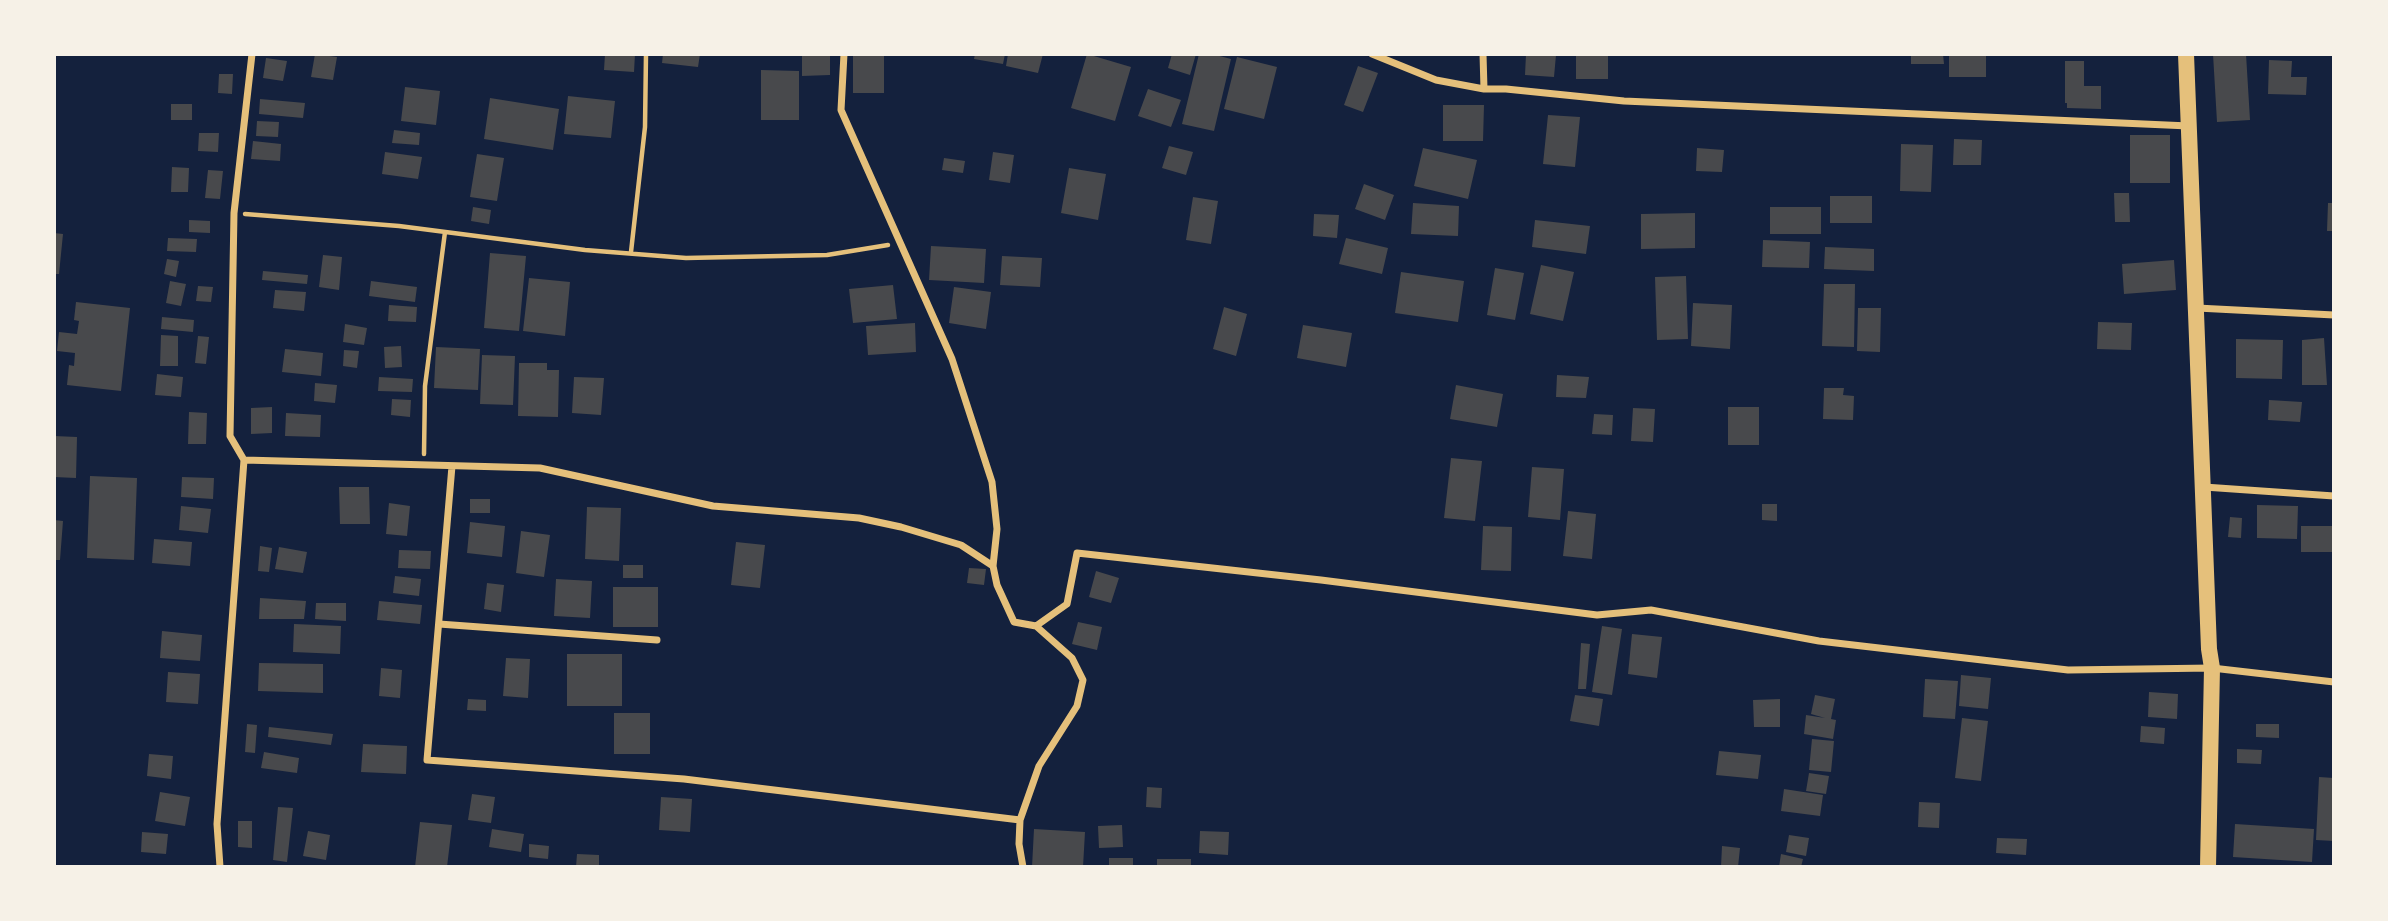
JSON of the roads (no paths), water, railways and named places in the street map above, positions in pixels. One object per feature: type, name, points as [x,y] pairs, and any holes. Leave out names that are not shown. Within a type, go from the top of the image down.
[{"type":"main road","points":[[2186,54],[2209,649],[2212,668],[2208,867]]},
{"type":"street","points":[[220,867],[217,824],[244,460],[230,436],[234,213],[252,54]]},
{"type":"street","points":[[844,54],[841,110],[951,359],[992,482],[997,530],[993,566],[997,586],[1014,622],[1037,626],[1072,659],[1083,680],[1077,706],[1039,766],[1020,820],[1019,844],[1023,867]]},
{"type":"street","points":[[1372,54],[1436,80],[1484,89],[1637,102],[2190,126]]},
{"type":"street","points":[[1483,54],[1484,89]]},
{"type":"street","points":[[2197,308],[2334,315]]},
{"type":"street","points":[[244,460],[540,468],[713,506],[859,518],[901,527],[961,545],[993,566]]},
{"type":"street","points":[[452,466],[427,760],[684,779],[1020,820]]},
{"type":"street","points":[[2203,487],[2334,496]]},
{"type":"street","points":[[1037,626],[1067,604],[1077,553],[1597,615],[1651,610],[1819,641],[2068,670],[2212,668],[2334,682]]},
{"type":"street","points":[[439,624],[657,640]]}]
